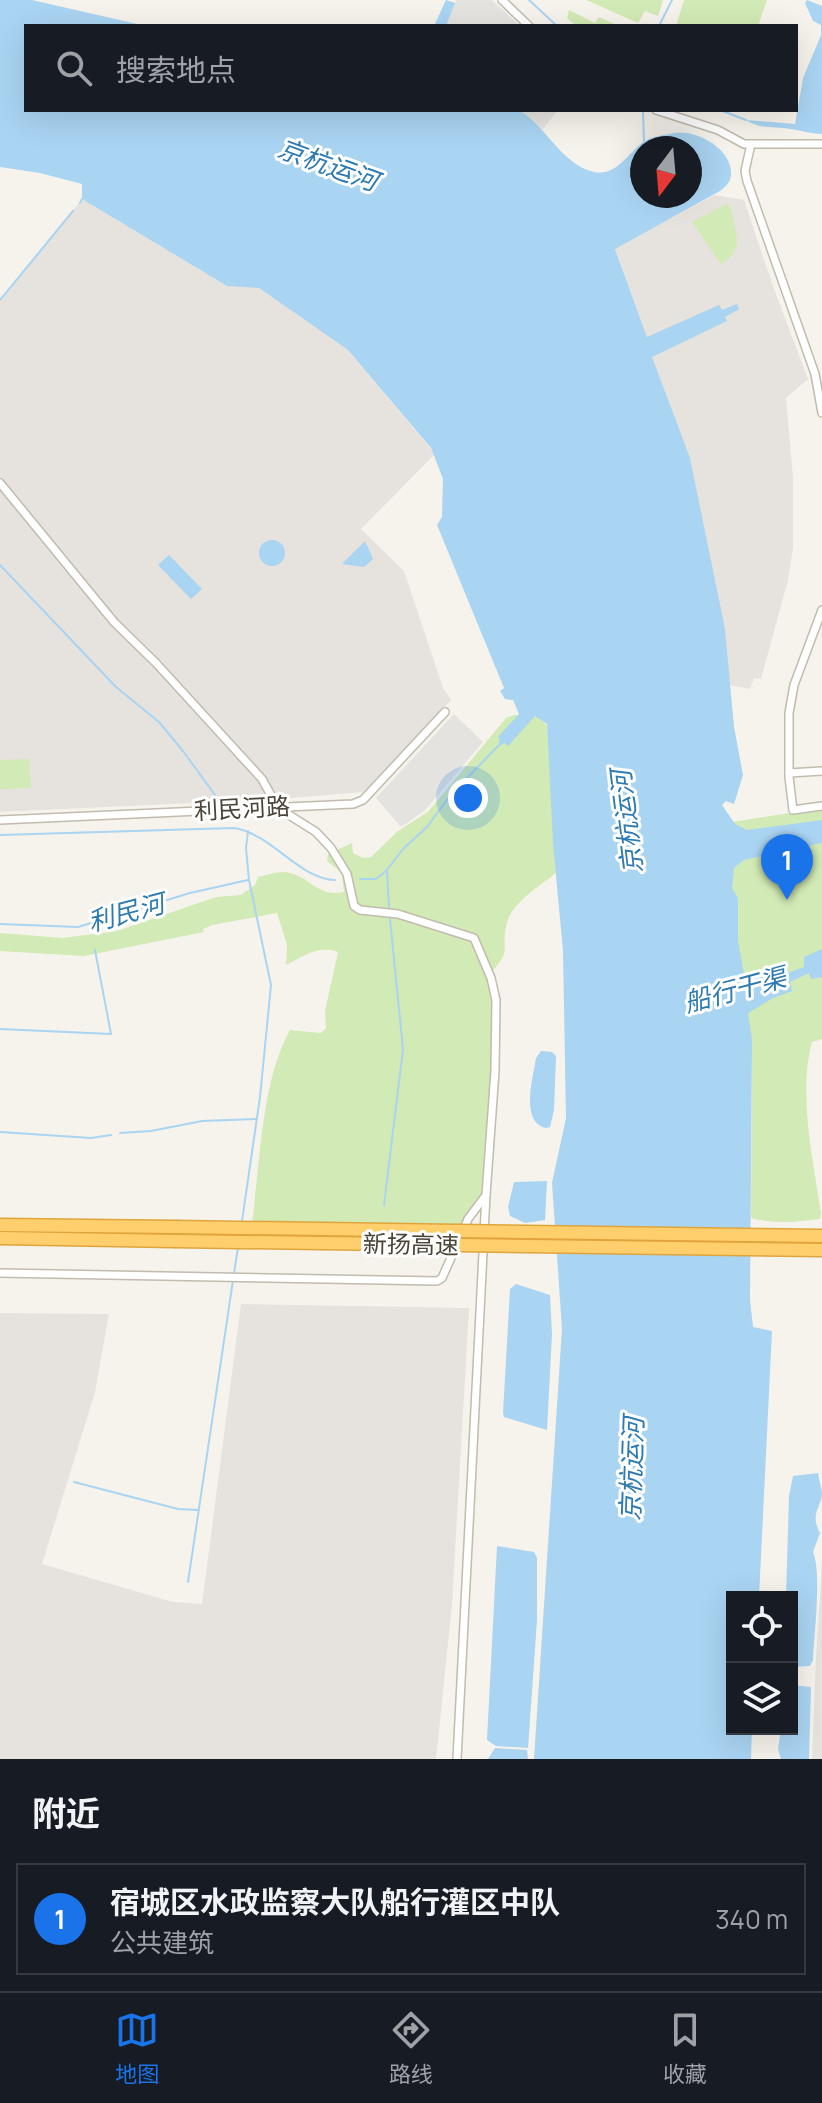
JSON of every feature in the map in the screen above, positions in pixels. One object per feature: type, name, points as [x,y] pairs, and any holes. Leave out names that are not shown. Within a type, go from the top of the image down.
[{"type":"highway","name":"新扬高速","points":[[0,1225],[822,1236]]},
{"type":"highway","name":"新扬高速","points":[[0,1238],[822,1250]]},
{"type":"street","points":[[502,0],[527,24]]},
{"type":"street","points":[[662,112],[718,130],[744,144],[822,144]]},
{"type":"street","points":[[751,144],[745,171],[747,181],[815,374],[822,413]]},
{"type":"street","points":[[0,483],[114,622],[156,663],[262,779],[278,808],[316,832],[331,848],[347,874],[354,906],[360,910],[398,914],[467,933],[477,942],[491,978],[496,1000],[495,1071],[457,1759]]},
{"type":"street","points":[[822,610],[794,685],[789,719],[793,810],[822,806]]},
{"type":"street","name":"利民河路","points":[[0,820],[353,804],[363,800],[445,712]]},
{"type":"street","points":[[789,773],[822,771]]},
{"type":"street","points":[[0,1273],[437,1281],[442,1278],[468,1219],[486,1195]]},
{"type":"shaded area","points":[[456,0],[492,0],[518,24],[447,24]]},
{"type":"shaded area","points":[[521,112],[556,112],[542,130]]},
{"type":"shaded area","points":[[715,195],[744,200],[808,379],[786,398],[793,478],[793,548],[788,580],[761,679],[754,678],[750,689],[729,685],[725,629],[647,337],[615,248],[690,208],[702,208],[702,202]]},
{"type":"shaded area","points":[[82,199],[227,286],[252,283],[348,350],[435,454],[361,529],[404,571],[443,688],[451,700],[364,792],[0,812],[0,302]]},
{"type":"shaded area","points":[[454,714],[483,742],[424,811],[401,827],[376,798]]},
{"type":"shaded area","points":[[241,1304],[469,1308],[452,1605],[436,1759],[0,1759],[0,1313],[109,1314],[95,1392],[42,1564],[173,1602],[202,1604]]},
{"type":"shaded area","points":[[822,1560],[822,1759],[812,1759],[816,1659]]},
{"type":"green space","points":[[586,0],[663,0],[658,16],[645,11],[638,23]]},
{"type":"green space","points":[[684,0],[767,0],[759,24],[677,24]]},
{"type":"green space","points":[[569,10],[595,23],[599,17],[615,24],[574,24],[567,18]]},
{"type":"green space","points":[[724,205],[731,209],[737,241],[734,253],[721,264],[692,222]]},
{"type":"green space","points":[[514,715],[537,717],[547,726],[556,873],[527,895],[510,915],[504,954],[489,975],[498,1026],[499,1077],[490,1197],[469,1223],[460,1225],[252,1223],[267,1098],[280,1051],[290,1030],[321,1033],[326,1028],[325,1011],[338,952],[317,950],[286,965],[287,945],[277,913],[212,925],[203,929],[204,932],[84,956],[0,951],[0,933],[63,938],[117,931],[216,897],[241,895],[255,885],[258,877],[278,872],[297,875],[327,892],[344,892],[342,873],[327,861],[328,854],[352,843],[353,853],[363,858],[371,857],[398,831],[428,812],[506,718]]},
{"type":"green space","points":[[29,759],[31,788],[0,789],[0,760]]},
{"type":"green space","points":[[822,808],[822,1039],[812,1042],[806,1083],[808,1127],[821,1213],[820,1219],[768,1221],[751,1218],[752,1060],[719,824]]},
{"type":"water","points":[[0,0],[32,0],[137,24],[24,24],[24,112],[522,112],[538,125],[563,154],[583,168],[602,173],[609,171],[630,154],[630,208],[688,208],[615,249],[647,337],[719,305],[722,310],[737,304],[739,309],[725,317],[727,321],[652,357],[690,458],[725,629],[734,727],[743,775],[734,804],[726,801],[722,805],[735,824],[747,830],[822,820],[822,843],[744,860],[734,868],[732,888],[738,898],[738,941],[744,974],[785,970],[787,973],[804,967],[804,957],[822,949],[822,977],[811,979],[809,973],[790,982],[792,991],[748,1013],[752,1040],[750,1300],[753,1327],[772,1331],[759,1591],[726,1591],[726,1735],[752,1735],[751,1759],[534,1759],[562,1329],[552,1183],[566,1118],[563,951],[547,724],[535,716],[508,746],[504,743],[498,747],[498,737],[519,714],[513,700],[505,699],[500,691],[504,688],[437,525],[442,517],[443,479],[431,448],[348,350],[259,288],[227,286],[82,199],[82,184],[0,167]]},
{"type":"water","points":[[446,0],[455,3],[447,24],[435,24]]},
{"type":"water","points":[[807,0],[822,6],[822,134],[762,126],[746,120],[795,124],[803,78],[821,35],[821,25],[813,21],[805,3]]},
{"type":"water","points":[[674,133],[698,136],[660,136]]},
{"type":"water","points":[[702,138],[727,158],[731,176],[722,189],[702,200]]},
{"type":"water","points":[[272,540],[281,544],[285,553],[281,562],[272,566],[263,562],[259,553],[263,544]]},
{"type":"water","points":[[365,541],[373,559],[364,567],[342,564]]},
{"type":"water","points":[[169,555],[202,589],[191,599],[158,565]]},
{"type":"water","points":[[541,1051],[552,1052],[556,1056],[554,1110],[550,1127],[546,1128],[533,1117],[530,1098],[536,1058]]},
{"type":"water","points":[[547,1181],[545,1220],[525,1223],[510,1216],[508,1207],[514,1182]]},
{"type":"water","points":[[516,1284],[550,1295],[552,1334],[547,1430],[504,1417],[503,1413],[510,1289]]},
{"type":"water","points":[[818,1473],[822,1493],[816,1515],[820,1533],[813,1552],[817,1589],[813,1660],[810,1666],[798,1667],[798,1591],[786,1591],[789,1496],[793,1476]]},
{"type":"water","points":[[497,1546],[534,1552],[537,1558],[537,1620],[528,1748],[496,1746],[487,1740]]},
{"type":"water","points":[[798,1686],[811,1687],[809,1759],[781,1759],[778,1749],[780,1735],[798,1735]]},
{"type":"water","points":[[495,1748],[527,1750],[528,1759],[488,1759]]},
{"type":"waterway","points":[[529,0],[555,24]]},
{"type":"waterway","points":[[660,24],[672,0]]},
{"type":"waterway","points":[[643,112],[644,136]]},
{"type":"waterway","points":[[725,112],[746,120]]},
{"type":"waterway","points":[[80,203],[82,199]]},
{"type":"waterway","points":[[0,300],[73,211]]},
{"type":"waterway","points":[[0,565],[116,687],[159,722],[215,795]]},
{"type":"waterway","points":[[360,879],[376,879],[387,870],[403,849],[427,827],[449,797],[498,746]]},
{"type":"waterway","points":[[0,835],[234,828],[261,839],[309,872],[335,880]]},
{"type":"waterway","points":[[242,1221],[260,1097],[271,985],[249,880],[248,831]]},
{"type":"waterway","points":[[387,872],[389,907]]},
{"type":"waterway","name":"利民河","points":[[0,924],[78,927],[190,893],[248,880]]},
{"type":"waterway","points":[[384,1205],[403,1049],[390,919]]},
{"type":"waterway","points":[[0,1029],[111,1034],[95,950]]},
{"type":"waterway","points":[[120,1133],[151,1131],[202,1121],[256,1119]]},
{"type":"waterway","points":[[0,1132],[91,1138],[111,1135]]},
{"type":"waterway","points":[[188,1582],[238,1247]]},
{"type":"waterway","points":[[74,1482],[178,1509],[198,1510]]},
{"type":"place","name":"宿城区水政监察大队船行灌区中队","points":[[787,900]]},
{"type":"water label","name":"京杭运河","points":[[328,165]]},
{"type":"water label","name":"京杭运河","points":[[627,822]]},
{"type":"water label","name":"船行干渠","points":[[735,990]]},
{"type":"water label","name":"京杭运河","points":[[632,1469]]}]
